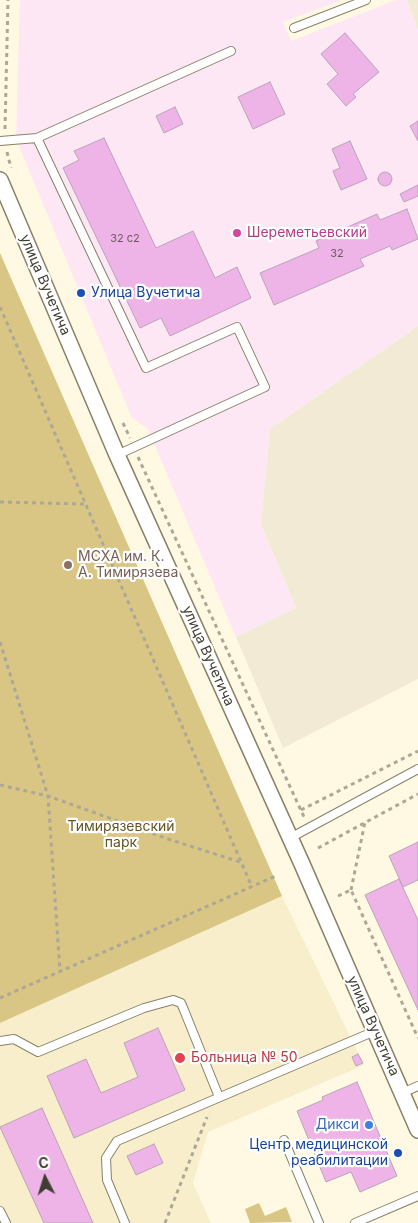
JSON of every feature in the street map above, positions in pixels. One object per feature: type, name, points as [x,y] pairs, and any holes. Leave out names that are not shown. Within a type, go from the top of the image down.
[{"type":"street","name":"улица Вучетича","points":[[6,177],[117,455],[290,838],[418,1130]]},
{"type":"lane","points":[[294,28],[366,0]]},
{"type":"lane","points":[[2,141],[37,138],[231,51]]},
{"type":"lane","points":[[37,138],[146,368],[237,327],[265,387],[117,455]]},
{"type":"lane","points":[[290,838],[418,769]]},
{"type":"lane","points":[[0,1041],[14,1039],[38,1052],[144,1008],[173,1000],[181,1003],[219,1097]]},
{"type":"lane","points":[[125,1223],[107,1180],[106,1158],[117,1141],[375,1031]]},
{"type":"lane","points":[[402,1093],[418,1086]]},
{"type":"lane","points":[[284,1140],[319,1223]]},
{"type":"lane","points":[[355,1223],[418,1196]]},
{"type":"lane","points":[[0,1211],[6,1223]]},
{"type":"path","points":[[6,177],[2,141],[8,0]]},
{"type":"path","points":[[0,307],[252,887]]},
{"type":"path","points":[[122,420],[309,827]]},
{"type":"path","points":[[0,502],[85,504]]},
{"type":"path","points":[[0,642],[48,796],[60,971]]},
{"type":"path","points":[[301,810],[418,752]]},
{"type":"path","points":[[0,785],[48,796],[168,839],[241,862]]},
{"type":"path","points":[[318,848],[418,794]]},
{"type":"path","points":[[365,822],[351,890],[418,1038]]},
{"type":"path","points":[[0,998],[278,875]]},
{"type":"path","points":[[338,896],[351,890]]},
{"type":"path","points":[[165,1223],[208,1113]]},
{"type":"shaded area","name":"Шереметьевский","points":[[20,0],[342,0],[283,22],[291,41],[396,0],[407,0],[418,30],[418,326],[270,429],[261,524],[296,608],[236,637],[148,429],[132,418],[16,139]]},
{"type":"shaded area","points":[[407,0],[418,0],[418,30]]},
{"type":"shaded area","points":[[418,326],[418,679],[283,748],[236,637],[296,608],[261,524],[270,429]]},
{"type":"shaded area","name":"Больница № 50","points":[[282,896],[364,1065],[208,1132],[193,1183],[211,1223],[0,1223],[0,1023]]},
{"type":"green space","name":"Тимирязевский парк","points":[[0,253],[282,896],[0,1023]]},
{"type":"green space","points":[[259,1203],[265,1216],[286,1207],[292,1222],[250,1223],[245,1209]]},
{"type":"building","points":[[345,33],[379,72],[353,94],[356,97],[346,106],[327,84],[338,74],[321,54]]},
{"type":"building","points":[[270,82],[285,114],[253,129],[238,97]]},
{"type":"building","points":[[175,107],[183,124],[164,133],[156,116]]},
{"type":"building","points":[[418,121],[418,141],[410,126]]},
{"type":"building","points":[[104,138],[156,248],[193,231],[215,278],[237,267],[251,298],[170,336],[161,318],[140,328],[63,168],[79,160],[74,151]]},
{"type":"building","points":[[350,141],[367,179],[341,190],[333,171],[340,168],[332,149]]},
{"type":"building","points":[[385,172],[390,174],[392,179],[390,184],[385,186],[380,184],[378,179],[380,174]]},
{"type":"building","points":[[418,185],[418,196],[404,202],[400,194]]},
{"type":"building","points":[[407,209],[418,239],[392,250],[390,246],[360,259],[364,266],[274,305],[260,273],[319,248],[316,241],[377,214],[380,220]]},
{"type":"building","points":[[418,842],[418,880],[403,887],[389,856]]},
{"type":"building","points":[[399,879],[418,920],[418,1010],[365,895]]},
{"type":"building","points":[[158,1028],[185,1090],[74,1138],[47,1076],[86,1059],[101,1093],[138,1077],[124,1043]]},
{"type":"building","points":[[358,1054],[363,1063],[356,1066],[352,1057]]},
{"type":"building","points":[[357,1082],[397,1176],[360,1192],[351,1172],[326,1182],[297,1111],[323,1100],[322,1097]]},
{"type":"building","points":[[42,1108],[93,1223],[44,1223],[0,1127]]},
{"type":"building","points":[[154,1144],[163,1163],[136,1175],[127,1156]]},
{"type":"place","name":"Шереметьевский","points":[[237,233]]},
{"type":"place","name":"Улица Вучетича","points":[[81,293]]},
{"type":"place","name":"МСХА им. К. А. Тимирязева","points":[[68,565]]},
{"type":"place","name":"Больница № 50","points":[[180,1058]]},
{"type":"place","name":"Дикси","points":[[369,1125]]},
{"type":"place","name":"Центр медицинской реабилитации","points":[[398,1153]]}]
